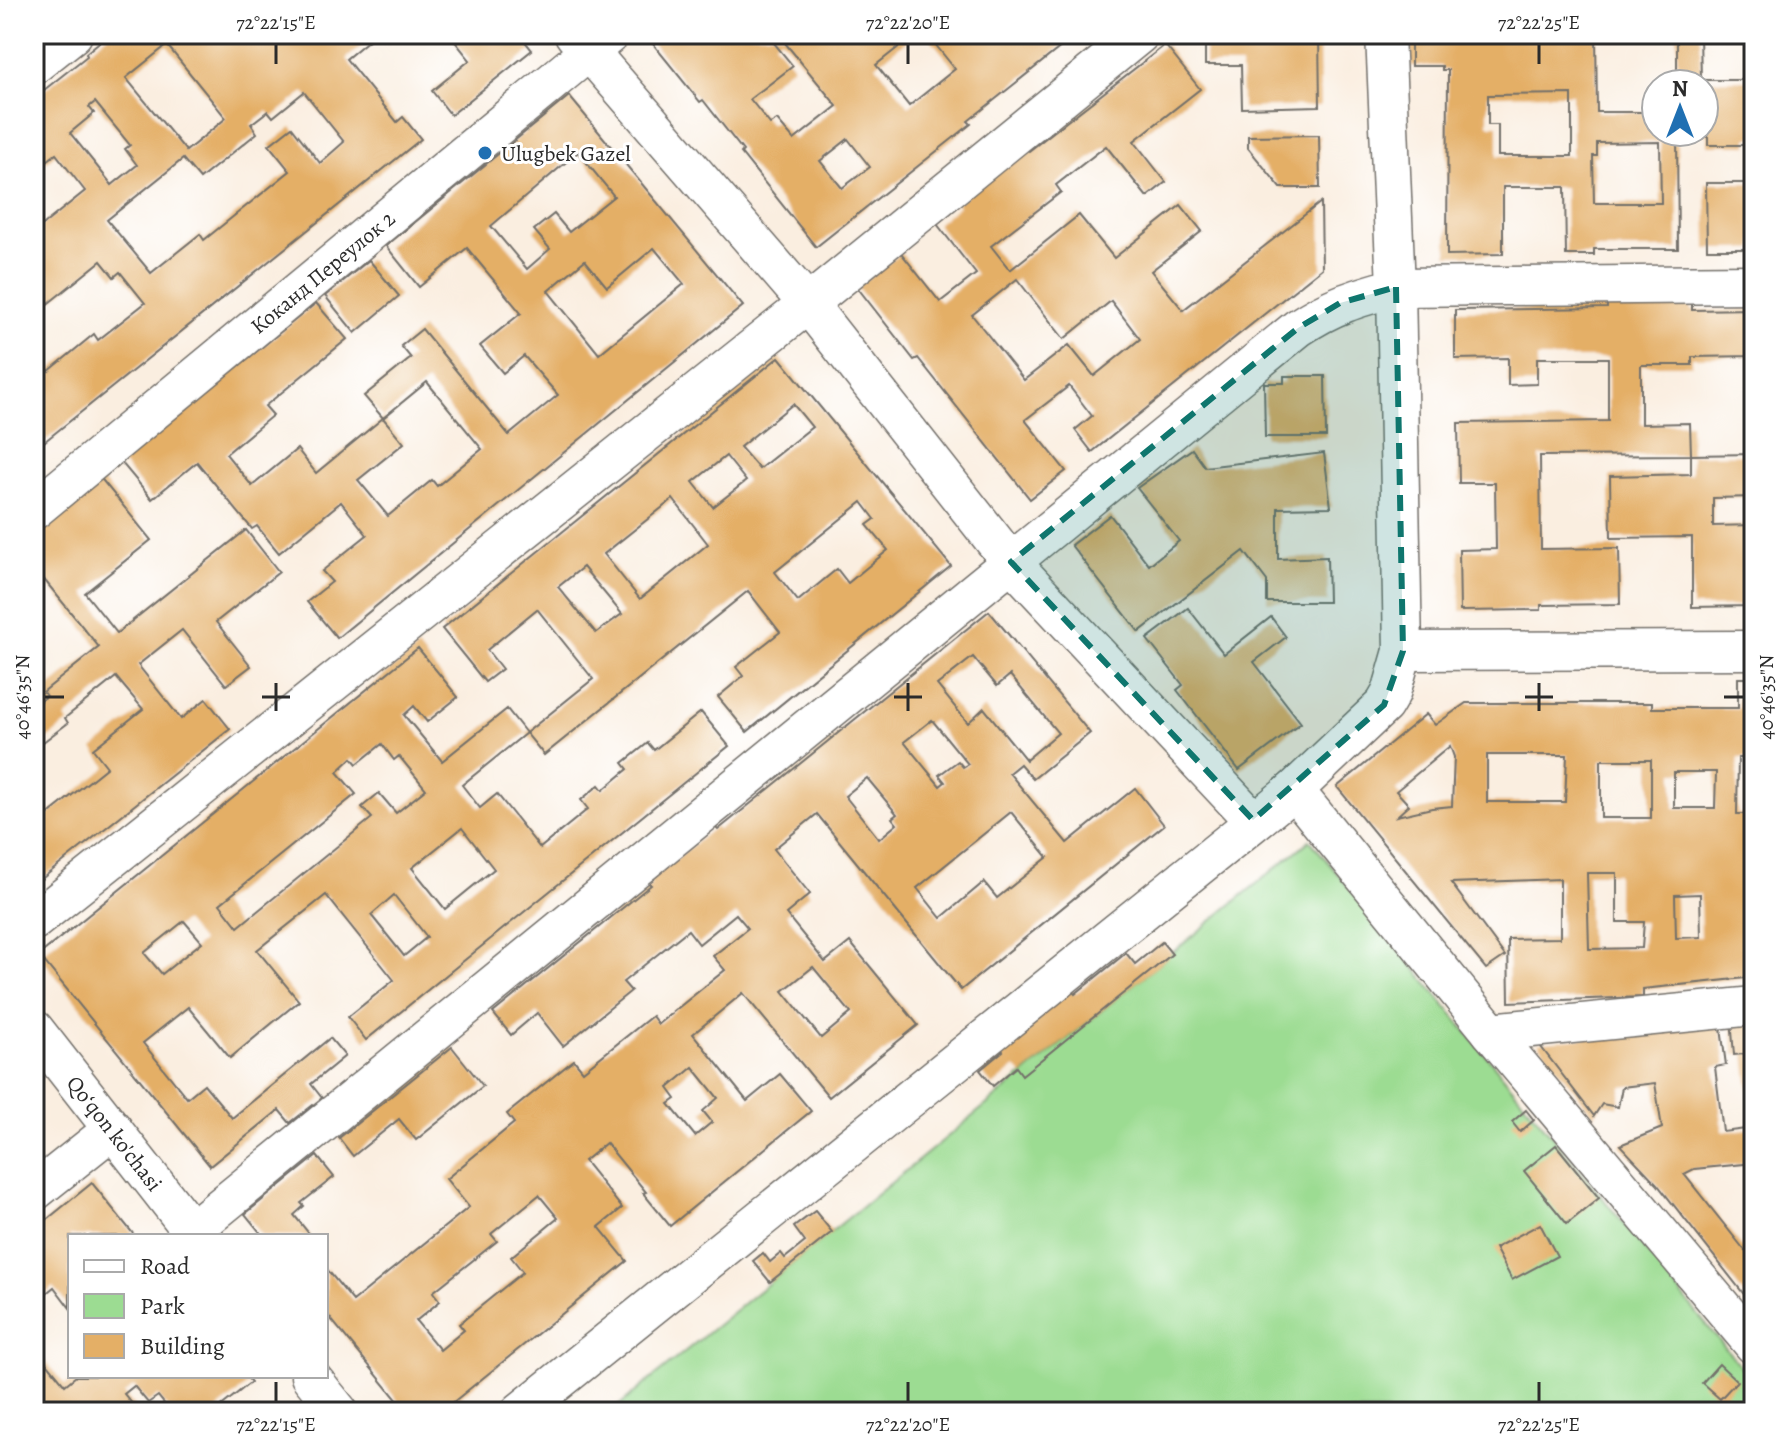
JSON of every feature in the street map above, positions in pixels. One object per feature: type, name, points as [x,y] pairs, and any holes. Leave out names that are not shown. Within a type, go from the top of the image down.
[{"type":"street","points":[[34,65],[73,34]]},
{"type":"street","points":[[34,921],[808,304],[1140,34]]},
{"type":"street","points":[[520,1412],[1294,790],[1384,705],[1391,693],[1403,651],[1396,287],[1385,34]]},
{"type":"street","points":[[591,40],[808,304],[1011,562],[1253,820]]},
{"type":"street","name":"Коканд Πереулок 2","points":[[34,510],[591,40]]},
{"type":"street","points":[[194,1234],[1298,328],[1340,303],[1396,287],[1754,284]]},
{"type":"street","points":[[1403,651],[1754,650]]},
{"type":"street","points":[[1294,790],[1491,1032],[1754,1345]]},
{"type":"street","points":[[1491,1032],[1754,1006]]},
{"type":"street","name":"Qoʻqon ko'chasi","points":[[34,1029],[194,1234]]},
{"type":"street","points":[[34,1192],[113,1129]]},
{"type":"street","points":[[312,1378],[339,1412]]},
{"type":"highlighted area","points":[[1396,287],[1403,651],[1384,705],[1253,820],[1011,562],[1298,328],[1340,303]]},
{"type":"green space","points":[[1310,840],[1754,1383],[1754,1404],[1749,1412],[611,1412]]},
{"type":"building","points":[[109,34],[232,34],[240,44],[253,34],[376,34],[346,59],[397,122],[403,117],[421,139],[34,450],[34,353],[49,371],[94,334],[98,340],[145,303],[120,272],[114,277],[101,261],[34,315],[34,232],[85,191],[56,154],[34,171],[34,98],[87,56],[86,53]],"holes":[[[167,45],[226,118],[186,151],[126,78]],[[304,92],[344,142],[320,163],[292,127],[269,145],[290,171],[204,240],[200,234],[151,273],[107,220],[183,159],[200,179],[257,133],[251,124],[268,111],[273,117]],[[95,102],[130,145],[125,149],[137,165],[112,185],[70,133],[94,113],[89,107]]]},
{"type":"building","points":[[449,34],[519,34],[532,50],[451,115],[432,91],[470,60]]},
{"type":"building","points":[[645,34],[915,34],[876,65],[909,106],[955,69],[927,34],[970,34],[974,38],[979,34],[1077,34],[968,121],[971,124],[816,247],[703,100],[700,102]],"holes":[[[781,38],[837,106],[794,140],[777,120],[770,124],[750,99],[793,66],[774,43]],[[848,139],[870,167],[842,188],[820,161]]]},
{"type":"building","points":[[1261,34],[1319,34],[1320,106],[1242,108],[1241,65],[1205,65],[1205,38],[1261,37]]},
{"type":"building","points":[[1411,34],[1596,34],[1597,112],[1640,112],[1640,142],[1597,143],[1597,156],[1593,156],[1594,203],[1661,203],[1660,148],[1677,148],[1678,249],[1594,249],[1594,255],[1566,255],[1565,187],[1503,187],[1503,254],[1447,255],[1448,70],[1442,70],[1442,66],[1411,66]],"holes":[[[1572,94],[1572,156],[1498,156],[1498,125],[1488,125],[1488,95]]]},
{"type":"building","points":[[1677,34],[1700,34],[1701,68],[1677,68]]},
{"type":"building","points":[[1165,45],[1200,89],[1134,141],[1166,182],[1147,197],[1106,146],[1056,185],[1061,192],[991,246],[1010,270],[1079,215],[1114,258],[1181,205],[1202,231],[1151,271],[1183,310],[1321,202],[1322,268],[1092,452],[1075,430],[1092,416],[1069,386],[1025,420],[1066,471],[1030,499],[857,287],[901,253],[940,302],[976,274],[937,224],[959,206],[957,203],[1026,148],[1029,151]],"holes":[[[1017,279],[1064,339],[1111,301],[1140,339],[1094,376],[1069,345],[1024,380],[972,315]]]},
{"type":"building","points":[[1720,80],[1754,80],[1754,137],[1748,137],[1748,145],[1720,145]]},
{"type":"building","points":[[569,96],[743,306],[337,638],[307,602],[332,582],[322,571],[367,535],[341,502],[279,553],[257,526],[252,529],[197,462],[152,499],[121,462],[316,303],[347,339],[265,406],[273,415],[226,454],[252,486],[297,449],[316,473],[383,418],[364,396],[411,358],[401,346],[422,329],[509,435],[558,395],[524,356],[503,373],[480,346],[521,313],[467,248],[419,287],[386,246]],"holes":[[[578,152],[614,196],[569,232],[554,214],[534,230],[550,249],[527,269],[491,226]],[[654,248],[684,284],[599,354],[548,291],[585,260],[607,287]],[[427,382],[482,449],[437,486],[432,480],[388,516],[358,480],[404,443],[383,418]]]},
{"type":"building","points":[[1319,135],[1320,188],[1281,188],[1248,148],[1248,136]]},
{"type":"building","points":[[1706,183],[1754,183],[1754,249],[1707,249]]},
{"type":"building","points":[[369,260],[399,296],[355,333],[325,296]]},
{"type":"building","points":[[1607,304],[1692,304],[1692,310],[1754,309],[1754,356],[1692,357],[1692,365],[1641,365],[1641,424],[1690,423],[1691,455],[1540,456],[1541,549],[1619,548],[1620,604],[1541,605],[1541,610],[1460,611],[1459,550],[1496,549],[1495,483],[1459,483],[1458,423],[1608,421],[1608,358],[1537,358],[1537,384],[1508,385],[1508,358],[1455,359],[1455,310],[1607,308]]},
{"type":"building","points":[[779,357],[951,566],[747,732],[718,697],[743,676],[736,667],[780,632],[748,591],[544,755],[526,733],[593,679],[537,609],[487,650],[502,669],[485,682],[442,629]],"holes":[[[793,404],[812,427],[759,469],[740,447]],[[726,456],[746,481],[713,507],[693,482]],[[673,499],[708,544],[640,599],[604,554]],[[862,502],[875,519],[867,525],[888,550],[848,583],[837,569],[798,601],[775,572]],[[583,567],[622,614],[596,633],[558,587]]]},
{"type":"building","points":[[1284,376],[1325,376],[1326,437],[1265,437],[1264,383],[1284,383]]},
{"type":"building","points":[[1192,449],[1205,467],[1324,453],[1331,507],[1278,508],[1278,559],[1327,557],[1328,602],[1267,602],[1267,581],[1244,551],[1139,632],[1071,545],[1110,515],[1149,565],[1179,541],[1137,488]]},
{"type":"building","points":[[1754,454],[1754,497],[1713,498],[1713,526],[1754,525],[1754,606],[1692,607],[1692,537],[1611,538],[1610,476],[1691,474],[1691,455]]},
{"type":"building","points":[[99,476],[151,540],[85,593],[117,633],[246,530],[279,572],[216,622],[251,666],[226,685],[182,630],[138,665],[181,719],[206,699],[230,729],[34,885],[34,830],[43,823],[41,820],[107,767],[93,749],[143,709],[116,677],[65,718],[68,723],[34,749],[34,706],[46,696],[43,692],[99,647],[42,577],[34,583],[34,528]]},
{"type":"building","points":[[1188,608],[1224,654],[1271,617],[1286,637],[1254,662],[1301,723],[1239,770],[1177,690],[1183,685],[1147,639]]},
{"type":"building","points":[[989,611],[1090,733],[1033,779],[1020,764],[1009,773],[1067,843],[1135,788],[1164,825],[961,990],[817,814],[774,849],[810,894],[786,914],[825,962],[850,942],[918,1025],[829,1097],[743,993],[693,1034],[747,1101],[780,1074],[811,1111],[670,1226],[606,1143],[584,1161],[622,1208],[599,1227],[627,1261],[441,1412],[407,1412],[328,1315],[328,1270],[353,1301],[469,1207],[446,1179],[514,1123],[507,1114],[574,1060],[583,1071],[652,1016],[658,1024],[725,970],[713,956],[748,928],[736,914],[699,944],[688,930],[623,982],[631,991],[563,1046],[537,1013],[511,1035],[493,1013],[651,885],[648,882],[715,827],[718,830]],"holes":[[[973,657],[997,686],[1010,675],[1058,733],[1026,760],[984,708],[968,723],[937,685]],[[932,720],[968,764],[963,767],[958,761],[939,775],[945,782],[940,786],[904,742]],[[867,778],[897,814],[892,818],[897,824],[879,839],[845,796]],[[1011,812],[1048,857],[997,898],[984,882],[941,918],[917,888]],[[813,967],[851,1013],[821,1038],[783,991]],[[693,1067],[718,1098],[703,1111],[712,1122],[695,1136],[669,1104],[676,1099],[668,1088]],[[539,1195],[558,1218],[511,1257],[523,1272],[459,1324],[464,1330],[440,1350],[416,1321],[440,1301],[433,1292],[497,1241],[491,1234]]]},
{"type":"building","points":[[418,648],[458,697],[427,722],[414,706],[404,715],[442,761],[507,709],[526,733],[462,785],[480,808],[497,794],[540,848],[588,809],[581,800],[599,785],[603,790],[628,769],[623,763],[648,743],[654,750],[701,712],[729,746],[366,1040],[348,1017],[394,980],[326,895],[257,950],[299,1001],[230,1058],[188,1007],[143,1043],[187,1098],[204,1084],[232,1118],[330,1038],[345,1056],[311,1084],[322,1098],[290,1123],[279,1110],[210,1166],[39,955]],"holes":[[[382,744],[394,760],[399,756],[426,789],[396,813],[379,793],[362,807],[372,818],[238,927],[220,904],[356,794],[337,772],[352,758],[357,764]],[[462,828],[494,869],[445,909],[412,868]],[[394,895],[427,937],[404,956],[371,915]],[[184,921],[202,942],[162,974],[144,953]]]},
{"type":"building","points":[[1738,678],[1754,678],[1754,758],[1738,758],[1737,814],[1754,814],[1754,977],[1643,989],[1643,997],[1509,1002],[1508,939],[1560,938],[1560,879],[1451,883],[1505,956],[1486,969],[1337,787],[1426,714],[1435,725],[1466,703],[1652,703],[1652,708],[1738,708]],"holes":[[[1450,746],[1454,757],[1452,806],[1397,816],[1409,805],[1396,791]],[[1487,755],[1567,755],[1565,802],[1487,802]],[[1601,760],[1651,760],[1651,818],[1601,818]],[[1674,772],[1716,772],[1715,808],[1674,808]],[[1587,873],[1617,873],[1617,922],[1644,922],[1642,948],[1589,949]],[[1700,894],[1701,937],[1676,938],[1675,895]]]},
{"type":"building","points":[[1162,942],[1172,954],[1022,1075],[1016,1067],[993,1086],[980,1070],[1003,1051],[999,1045],[1070,988],[1075,994],[1126,953],[1135,964]]},
{"type":"building","points":[[1754,1018],[1752,1119],[1745,1054],[1734,1055],[1731,1019]]},
{"type":"building","points":[[1720,1021],[1726,1065],[1715,1067],[1723,1132],[1754,1128],[1754,1163],[1694,1169],[1684,1174],[1754,1262],[1754,1307],[1657,1184],[1620,1145],[1662,1128],[1655,1083],[1622,1087],[1618,1107],[1602,1104],[1594,1116],[1538,1043]]},
{"type":"building","points":[[452,1047],[483,1086],[416,1140],[399,1119],[353,1156],[339,1138]]},
{"type":"building","points":[[1526,1110],[1534,1120],[1520,1132],[1512,1122]]},
{"type":"building","points":[[1556,1145],[1599,1198],[1567,1224],[1524,1171]]},
{"type":"building","points":[[317,1156],[334,1177],[301,1203],[304,1206],[294,1215],[309,1234],[261,1234],[245,1214]]},
{"type":"building","points":[[92,1183],[133,1234],[68,1234],[68,1305],[54,1287],[34,1303],[34,1230]]},
{"type":"building","points":[[815,1211],[832,1232],[770,1282],[753,1261],[763,1253],[770,1262],[781,1253],[785,1258],[805,1242],[794,1227]]},
{"type":"building","points":[[1540,1224],[1557,1256],[1512,1280],[1495,1248]]},
{"type":"building","points":[[34,1347],[65,1385],[74,1378],[248,1378],[251,1382],[214,1412],[171,1412],[158,1396],[148,1403],[134,1386],[124,1394],[139,1412],[50,1412],[34,1392]]},
{"type":"building","points":[[1719,1364],[1737,1381],[1720,1399],[1702,1383]]},
{"type":"place","name":"Ulugbek Gazel","points":[[485,153]]}]
